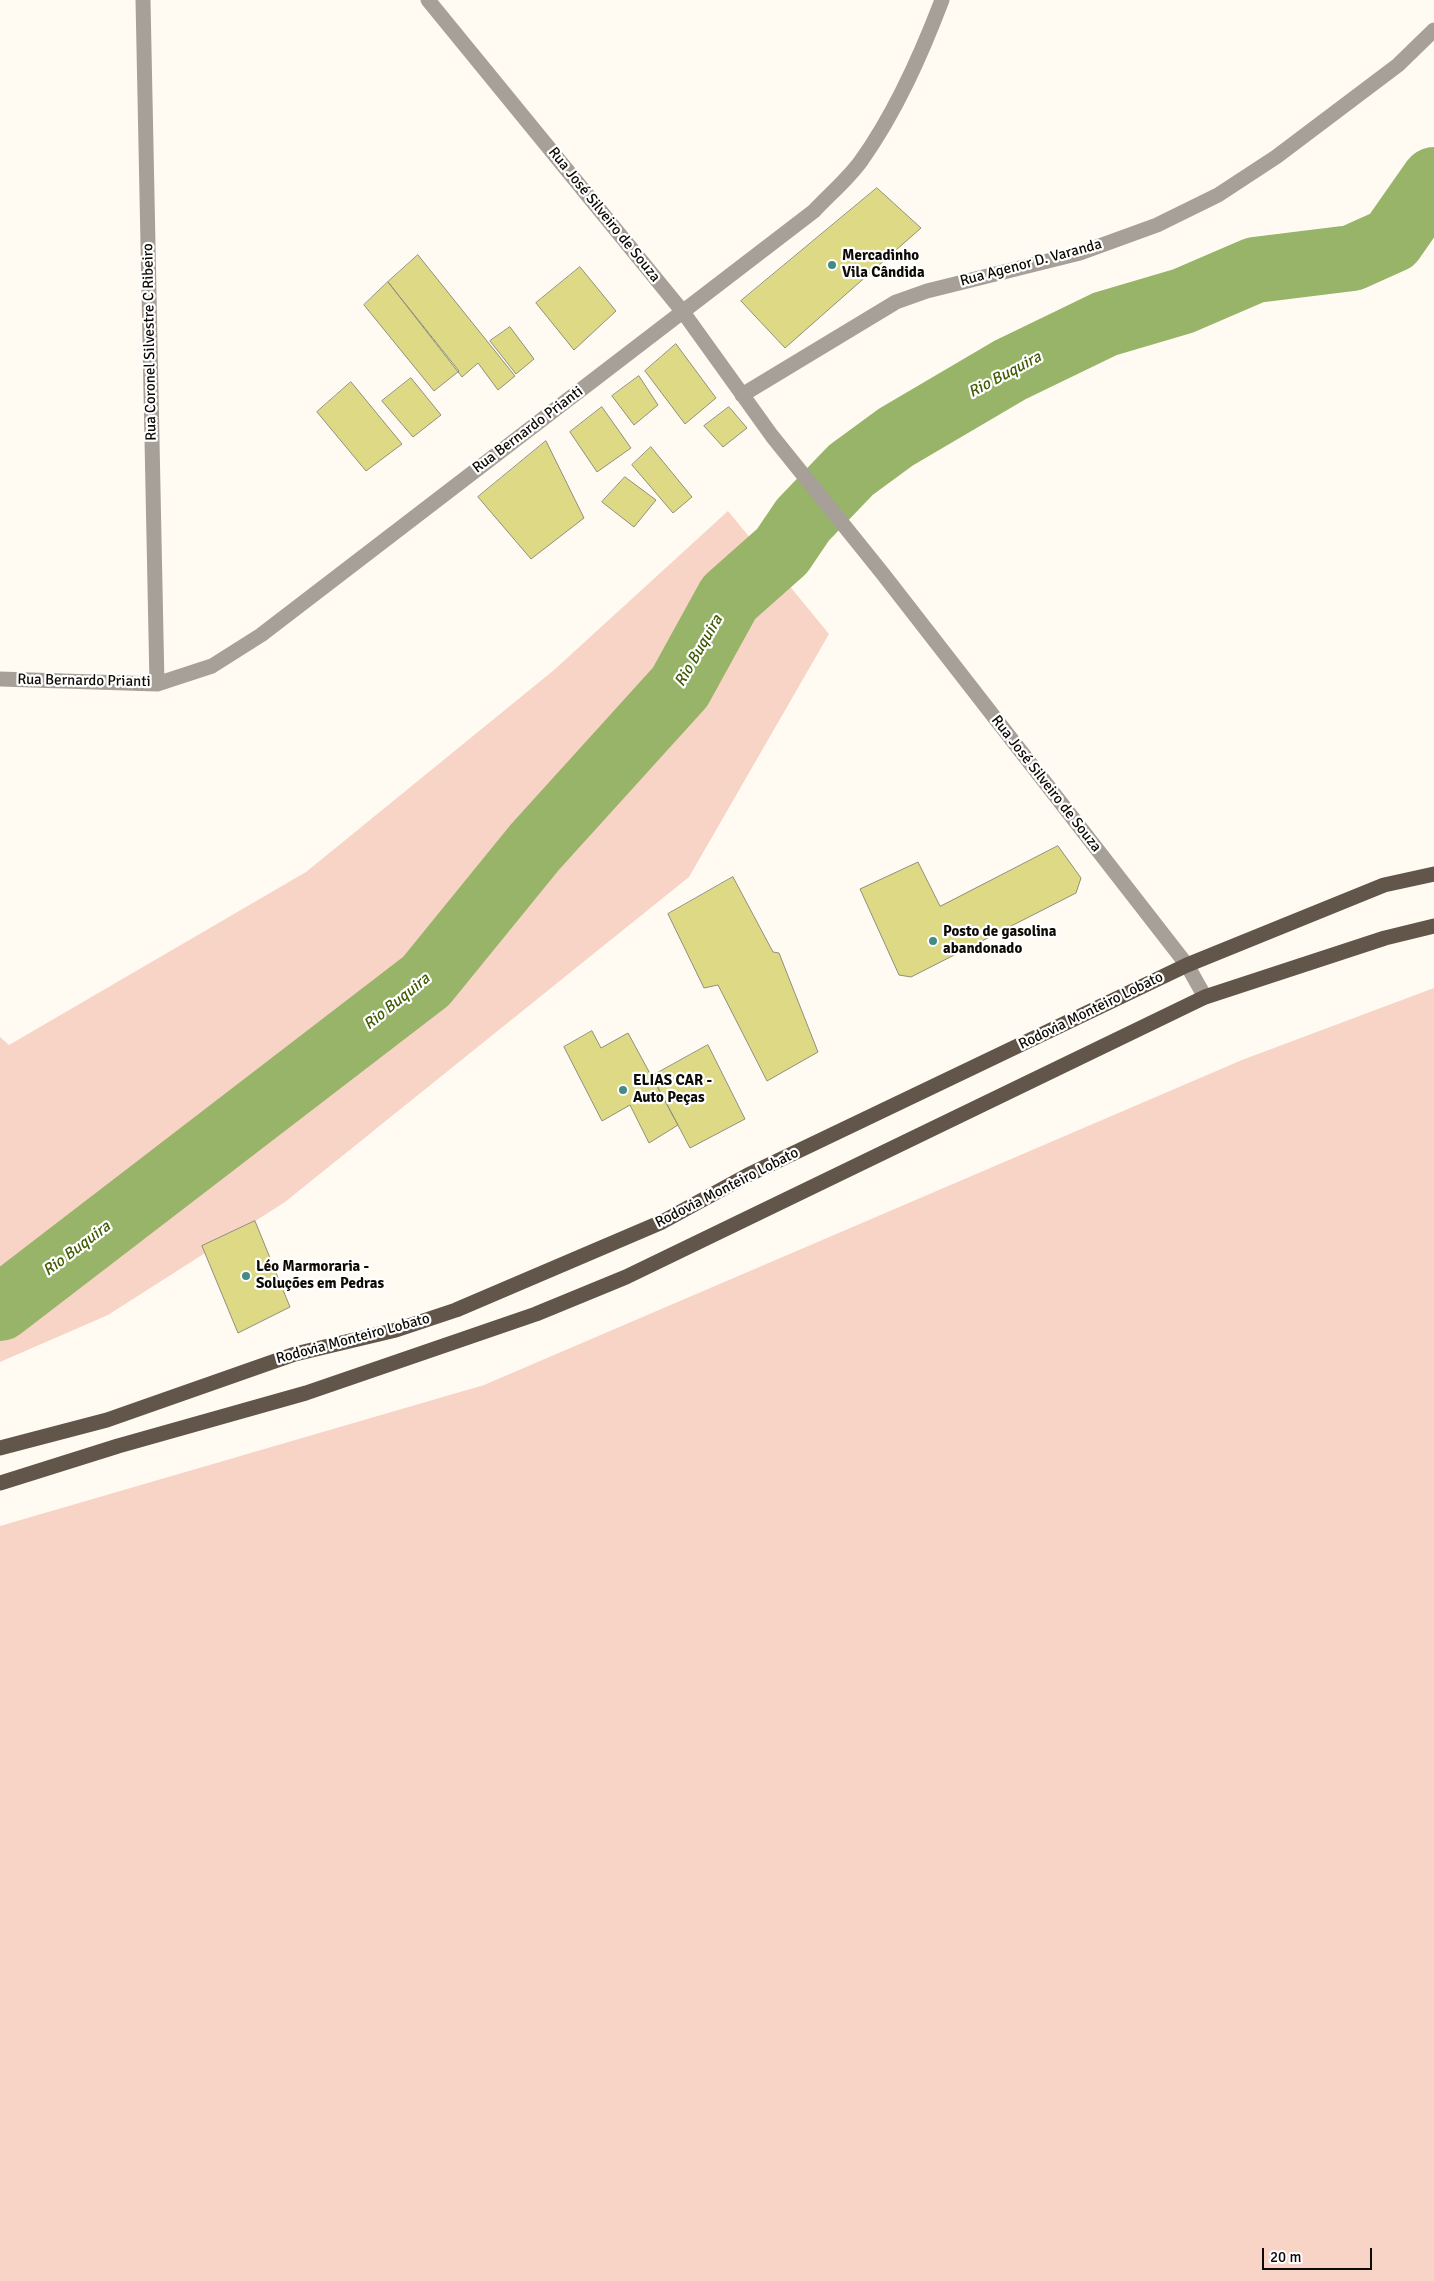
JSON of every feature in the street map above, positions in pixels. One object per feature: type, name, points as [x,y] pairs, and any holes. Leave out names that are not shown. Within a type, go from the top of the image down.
[{"type":"main road","name":"Rodovia Monteiro Lobato","points":[[0,1448],[107,1420],[276,1360],[396,1330],[456,1310],[662,1222],[748,1175],[1187,965],[1384,885],[1434,874]]},
{"type":"main road","name":"Rodovia Monteiro Lobato","points":[[0,1483],[118,1446],[306,1393],[536,1314],[635,1273],[1205,997],[1385,938],[1434,926]]},
{"type":"street","name":"Rua Coronel Silvestre C Ribeiro","points":[[143,0],[157,684]]},
{"type":"street","name":"Rua José Silveiro de Souza","points":[[428,0],[683,312],[772,436],[883,574],[1187,965],[1205,997]]},
{"type":"street","name":"Rua Bernardo Prianti","points":[[0,680],[157,684],[212,666],[261,635],[814,211],[860,162],[893,108],[929,35],[942,0]]},
{"type":"street","name":"Rua Agenor D. Varanda","points":[[742,395],[896,302],[927,291],[1080,252],[1157,225],[1218,195],[1276,157],[1398,65],[1434,30]]},
{"type":"shaded area","points":[[728,511],[829,634],[689,877],[285,1202],[108,1315],[0,1362],[0,1037],[9,1045],[306,872],[554,670]]},
{"type":"shaded area","points":[[1434,988],[1434,2281],[0,2281],[0,1526],[484,1385],[1242,1060]]},
{"type":"building","name":"Mercadinho Vila Cândida","points":[[877,188],[921,228],[785,348],[741,301]]},
{"type":"building","points":[[418,255],[515,376],[498,390],[478,363],[462,377],[388,282]]},
{"type":"building","points":[[580,267],[616,311],[574,350],[536,303]]},
{"type":"building","points":[[388,282],[459,371],[434,391],[364,305]]},
{"type":"building","points":[[510,327],[534,359],[516,374],[490,341]]},
{"type":"building","points":[[676,344],[716,398],[685,424],[645,371]]},
{"type":"building","points":[[639,376],[658,405],[634,425],[612,396]]},
{"type":"building","points":[[411,378],[441,415],[413,437],[382,401]]},
{"type":"building","points":[[351,382],[402,444],[366,471],[317,412]]},
{"type":"building","points":[[602,407],[631,448],[597,472],[570,432]]},
{"type":"building","points":[[729,407],[747,428],[723,447],[704,426]]},
{"type":"building","points":[[546,441],[584,518],[531,559],[478,497]]},
{"type":"building","points":[[651,447],[692,497],[673,513],[632,465]]},
{"type":"building","points":[[625,477],[656,500],[634,527],[602,502]]},
{"type":"building","name":"Posto de gasolina abandonado","points":[[1058,846],[1081,878],[1076,893],[911,977],[899,975],[860,889],[918,862],[940,906]]},
{"type":"building","points":[[733,877],[773,952],[779,953],[818,1052],[767,1081],[718,985],[704,988],[668,914]]},
{"type":"building","name":"ELIAS CAR - Auto Peças","points":[[592,1031],[601,1048],[628,1033],[678,1125],[649,1143],[630,1105],[602,1121],[564,1047]]},
{"type":"building","points":[[708,1045],[745,1119],[690,1148],[652,1076]]},
{"type":"building","name":"Léo Marmoraria - Soluções em Pedras","points":[[255,1221],[290,1307],[238,1333],[202,1246]]},
{"type":"waterway","name":"Rio Buquira","points":[[0,1308],[426,981],[535,847],[680,687],[729,598],[782,551],[803,520],[851,470],[896,437],[1010,370],[1105,324],[1183,301],[1255,270],[1352,258],[1392,240],[1434,180]]},
{"type":"place","name":"Mercadinho Vila Cândida","points":[[832,265]]},
{"type":"place","name":"Posto de gasolina abandonado","points":[[933,941]]},
{"type":"place","name":"ELIAS CAR - Auto Peças","points":[[623,1090]]},
{"type":"place","name":"Léo Marmoraria - Soluções em Pedras","points":[[246,1276]]}]
